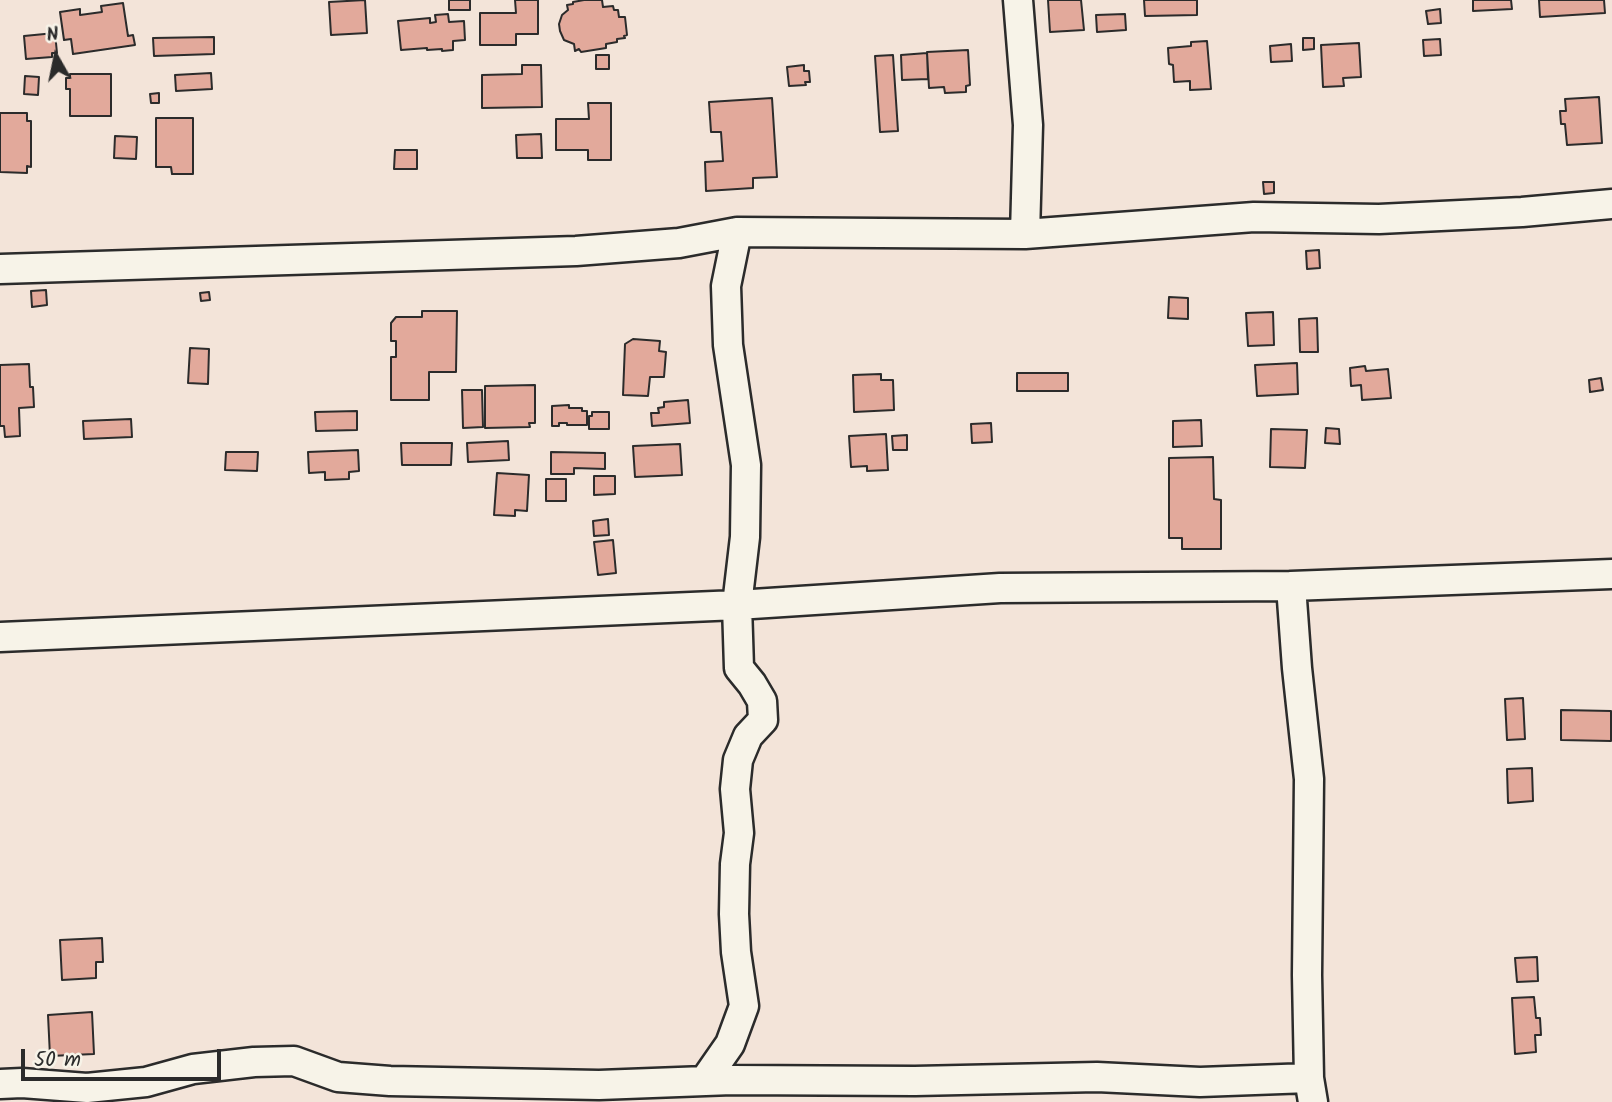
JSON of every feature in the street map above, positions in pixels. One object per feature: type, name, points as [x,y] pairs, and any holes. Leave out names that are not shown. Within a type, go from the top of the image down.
[{"type":"street","points":[[1018,0],[1028,125],[1025,233]]},
{"type":"street","points":[[0,268],[576,251],[679,243],[737,232],[1025,233],[1254,217],[1379,219],[1522,212],[1612,204]]},
{"type":"street","points":[[705,1080],[730,1044],[744,1006],[736,952],[734,914],[739,833],[735,789],[738,760],[748,736],[763,720],[762,701],[739,668],[737,605],[745,537],[746,464],[728,345],[726,286],[737,232]]},
{"type":"street","points":[[0,637],[737,605],[1000,588],[1291,586],[1612,574]]},
{"type":"street","points":[[0,1084],[87,1088],[146,1082],[193,1069],[254,1062],[294,1061],[338,1077],[390,1081],[598,1085],[705,1080],[1007,1080],[1097,1077],[1311,1090],[1307,975],[1309,779],[1291,586]]},
{"type":"building","points":[[365,0],[367,33],[331,35],[329,2]]},
{"type":"building","points":[[449,0],[470,0],[470,10],[449,10]]},
{"type":"building","points":[[515,0],[538,0],[538,34],[516,34],[516,45],[480,45],[480,13],[516,13]]},
{"type":"building","points":[[584,0],[602,0],[603,7],[613,6],[614,10],[618,10],[619,17],[625,17],[625,38],[606,44],[606,48],[575,51],[574,44],[564,40],[559,24],[562,15],[568,10],[567,5]]},
{"type":"building","points":[[1048,0],[1081,0],[1084,30],[1050,32]]},
{"type":"building","points":[[1144,0],[1197,0],[1197,15],[1145,16]]},
{"type":"building","points":[[1473,0],[1511,0],[1512,9],[1473,11]]},
{"type":"building","points":[[1539,0],[1604,0],[1605,13],[1540,17]]},
{"type":"building","points":[[123,3],[128,36],[133,35],[135,45],[73,54],[71,39],[64,40],[60,12],[80,9],[80,15],[102,12],[101,6]]},
{"type":"building","points":[[1440,9],[1441,23],[1428,24],[1426,11]]},
{"type":"building","points":[[448,14],[449,22],[464,21],[465,40],[453,41],[453,50],[401,50],[398,21],[430,18],[430,23],[436,22],[435,15]]},
{"type":"building","points":[[1125,14],[1126,30],[1097,32],[1096,15]]},
{"type":"building","points":[[55,33],[57,53],[52,53],[52,57],[26,59],[24,36]]},
{"type":"building","points":[[214,37],[214,54],[154,56],[153,38]]},
{"type":"building","points":[[1303,38],[1314,38],[1314,49],[1303,50]]},
{"type":"building","points":[[1440,39],[1441,55],[1424,56],[1423,40]]},
{"type":"building","points":[[1207,41],[1211,89],[1190,90],[1190,81],[1174,82],[1168,48]]},
{"type":"building","points":[[1359,43],[1361,77],[1343,78],[1344,86],[1323,87],[1321,45]]},
{"type":"building","points":[[1291,44],[1292,61],[1271,62],[1270,46]]},
{"type":"building","points":[[968,50],[970,85],[966,86],[966,92],[945,93],[944,87],[929,88],[927,52]]},
{"type":"building","points":[[927,53],[928,79],[902,80],[901,55]]},
{"type":"building","points":[[596,55],[609,55],[609,69],[596,69]]},
{"type":"building","points":[[893,55],[898,131],[880,132],[875,56]]},
{"type":"building","points":[[522,65],[541,65],[542,107],[482,108],[482,75],[522,74]]},
{"type":"building","points":[[804,65],[804,71],[809,71],[810,82],[805,82],[806,85],[789,86],[787,67]]},
{"type":"building","points":[[211,73],[212,89],[176,91],[175,75]]},
{"type":"building","points":[[70,74],[111,74],[111,116],[70,116],[70,89],[66,89],[66,78],[70,78]]},
{"type":"building","points":[[25,76],[39,77],[38,95],[24,94]]},
{"type":"building","points":[[159,93],[159,103],[151,103],[150,94]]},
{"type":"building","points":[[1599,97],[1602,143],[1567,145],[1565,124],[1561,124],[1560,111],[1566,111],[1565,99]]},
{"type":"building","points":[[772,98],[777,177],[753,178],[753,188],[706,191],[705,162],[723,161],[721,132],[711,132],[709,102]]},
{"type":"building","points":[[588,103],[611,103],[611,160],[588,160],[588,150],[556,150],[556,119],[589,119]]},
{"type":"building","points":[[0,113],[27,113],[27,121],[31,121],[31,167],[27,166],[27,173],[0,172]]},
{"type":"building","points":[[156,118],[193,118],[193,174],[172,174],[171,167],[156,167]]},
{"type":"building","points":[[541,134],[542,158],[517,158],[516,135]]},
{"type":"building","points":[[115,136],[137,137],[136,159],[114,158]]},
{"type":"building","points":[[395,150],[417,150],[417,169],[394,169]]},
{"type":"building","points":[[1263,182],[1274,182],[1274,193],[1264,194]]},
{"type":"building","points":[[1319,250],[1320,268],[1307,269],[1306,251]]},
{"type":"building","points":[[46,290],[47,305],[32,307],[31,291]]},
{"type":"building","points":[[209,292],[210,300],[201,301],[200,293]]},
{"type":"building","points":[[1169,297],[1188,298],[1188,319],[1168,318]]},
{"type":"building","points":[[422,311],[457,311],[456,372],[429,372],[429,400],[391,400],[391,357],[396,357],[396,341],[391,341],[391,323],[396,317],[422,317]]},
{"type":"building","points":[[1273,312],[1274,345],[1248,346],[1246,313]]},
{"type":"building","points":[[1317,318],[1318,352],[1300,352],[1299,319]]},
{"type":"building","points":[[633,339],[660,341],[659,351],[666,352],[664,377],[650,377],[648,396],[623,395],[625,344]]},
{"type":"building","points":[[190,348],[209,349],[208,384],[188,383]]},
{"type":"building","points":[[1297,363],[1298,394],[1257,396],[1255,365]]},
{"type":"building","points":[[29,364],[34,407],[19,408],[20,436],[5,437],[4,426],[0,426],[0,365]]},
{"type":"building","points":[[1365,366],[1366,371],[1388,369],[1391,398],[1362,400],[1361,385],[1351,386],[1350,368]]},
{"type":"building","points":[[1017,373],[1068,373],[1068,391],[1017,391]]},
{"type":"building","points":[[881,374],[881,380],[893,380],[894,410],[854,412],[853,375]]},
{"type":"building","points":[[1601,378],[1603,390],[1590,392],[1589,380]]},
{"type":"building","points":[[535,385],[535,423],[529,423],[530,427],[485,428],[485,386]]},
{"type":"building","points":[[462,390],[482,390],[483,427],[463,428]]},
{"type":"building","points":[[688,400],[690,423],[652,426],[651,413],[659,413],[658,408],[664,407],[664,402]]},
{"type":"building","points":[[569,405],[569,408],[582,408],[582,411],[587,411],[587,425],[559,423],[559,426],[552,426],[552,406]]},
{"type":"building","points":[[357,411],[357,430],[316,431],[315,412]]},
{"type":"building","points":[[592,412],[609,412],[609,429],[589,429],[589,416],[592,416]]},
{"type":"building","points":[[131,419],[132,437],[84,439],[83,421]]},
{"type":"building","points":[[1201,420],[1202,446],[1173,447],[1173,421]]},
{"type":"building","points":[[991,423],[992,442],[972,443],[971,424]]},
{"type":"building","points":[[1326,428],[1339,429],[1340,444],[1325,443]]},
{"type":"building","points":[[1271,429],[1307,430],[1305,468],[1270,467]]},
{"type":"building","points":[[886,434],[888,470],[867,471],[867,466],[851,467],[849,436]]},
{"type":"building","points":[[907,435],[907,450],[893,450],[892,436]]},
{"type":"building","points":[[508,441],[509,460],[468,462],[467,443]]},
{"type":"building","points":[[401,443],[452,443],[451,465],[402,465]]},
{"type":"building","points":[[680,444],[682,475],[635,477],[633,446]]},
{"type":"building","points":[[358,450],[359,471],[349,472],[349,479],[325,480],[325,472],[309,473],[308,452]]},
{"type":"building","points":[[226,452],[258,452],[257,471],[225,470]]},
{"type":"building","points":[[551,452],[605,453],[605,469],[574,468],[574,474],[551,474]]},
{"type":"building","points":[[1213,457],[1214,499],[1221,500],[1221,549],[1182,549],[1182,538],[1169,538],[1169,458]]},
{"type":"building","points":[[497,473],[529,475],[527,511],[515,510],[515,516],[494,515]]},
{"type":"building","points":[[594,476],[615,476],[615,494],[594,495]]},
{"type":"building","points":[[546,479],[566,479],[566,501],[546,501]]},
{"type":"building","points":[[608,519],[609,535],[594,536],[593,521]]},
{"type":"building","points":[[613,540],[616,573],[598,575],[594,542]]},
{"type":"building","points":[[1523,698],[1525,739],[1507,740],[1505,699]]},
{"type":"building","points":[[1561,710],[1611,711],[1611,741],[1561,740]]},
{"type":"building","points":[[1532,768],[1533,801],[1508,803],[1507,769]]},
{"type":"building","points":[[102,938],[103,962],[96,962],[96,978],[62,980],[60,940]]},
{"type":"building","points":[[1537,957],[1538,981],[1517,982],[1515,958]]},
{"type":"building","points":[[1534,997],[1541,1035],[1535,1035],[1536,1052],[1515,1054],[1512,998]]},
{"type":"building","points":[[92,1012],[94,1054],[50,1056],[48,1015]]}]
